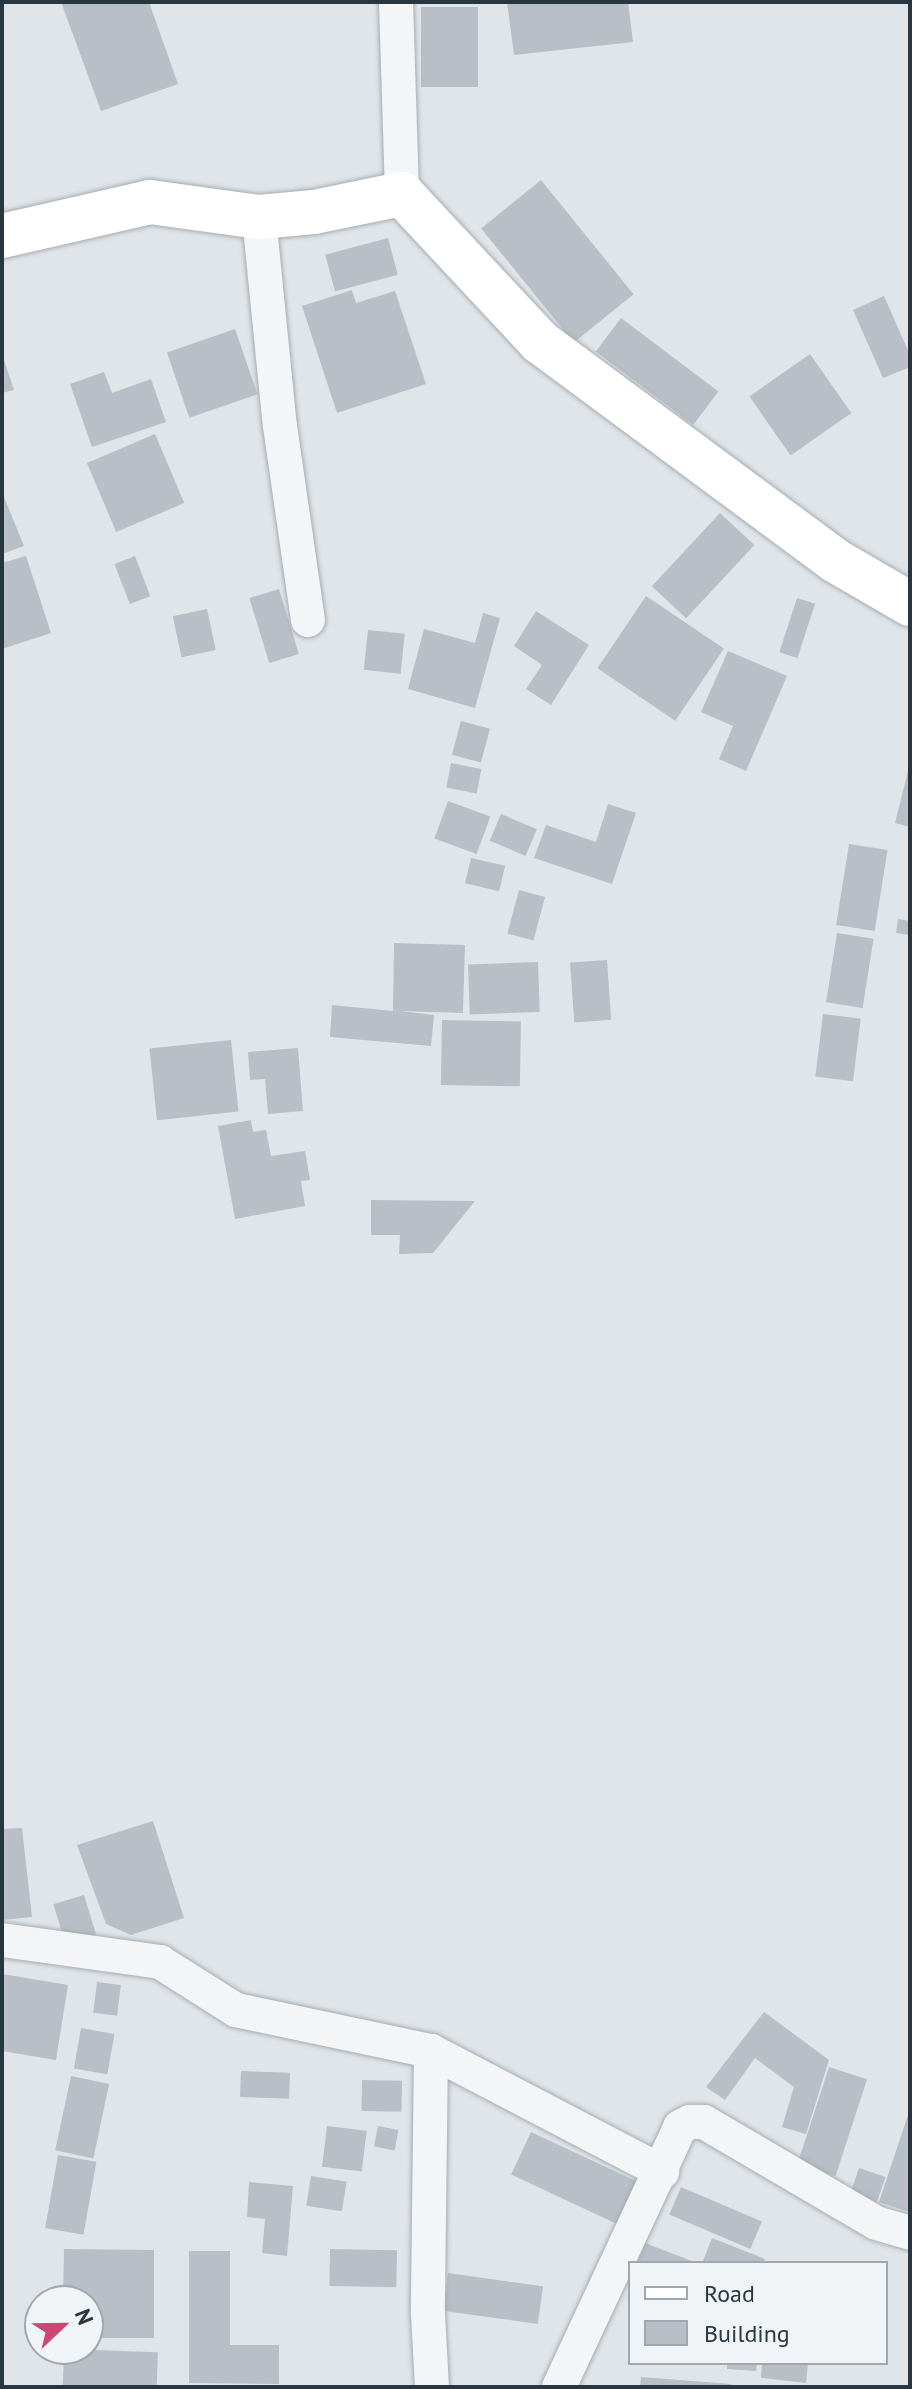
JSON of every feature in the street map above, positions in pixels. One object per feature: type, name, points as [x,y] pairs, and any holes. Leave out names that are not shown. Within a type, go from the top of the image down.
[{"type":"street","points":[[396,2],[402,194],[540,342],[836,561],[910,604]]},
{"type":"street","points":[[2,236],[150,202],[259,217],[314,212],[402,194]]},
{"type":"street","points":[[259,217],[280,426],[308,620]]},
{"type":"street","points":[[2,1940],[160,1962],[236,2010],[431,2051],[662,2172]]},
{"type":"street","points":[[431,2051],[428,2314],[432,2387]]},
{"type":"street","points":[[559,2387],[662,2172],[680,2127],[704,2122],[876,2223],[910,2233]]},
{"type":"building","points":[[61,2],[149,2],[178,84],[101,111]]},
{"type":"building","points":[[507,2],[628,2],[633,42],[514,55]]},
{"type":"building","points":[[421,7],[478,7],[478,87],[421,87]]},
{"type":"building","points":[[541,180],[634,294],[574,343],[481,228]]},
{"type":"building","points":[[388,238],[398,275],[335,292],[325,255]]},
{"type":"building","points":[[352,290],[356,303],[395,291],[426,384],[337,413],[302,306]]},
{"type":"building","points":[[884,296],[910,355],[910,367],[883,378],[853,310]]},
{"type":"building","points":[[621,318],[718,391],[693,425],[596,352]]},
{"type":"building","points":[[235,329],[257,394],[189,418],[167,352]]},
{"type":"building","points":[[2,354],[14,390],[2,393]]},
{"type":"building","points":[[810,354],[851,413],[791,455],[749,396]]},
{"type":"building","points":[[104,372],[112,393],[151,379],[166,422],[92,447],[70,384]]},
{"type":"building","points":[[155,434],[184,503],[116,532],[87,463]]},
{"type":"building","points":[[2,492],[24,546],[2,554]]},
{"type":"building","points":[[720,513],[754,545],[686,618],[652,586]]},
{"type":"building","points":[[26,556],[51,633],[2,649],[2,563]]},
{"type":"building","points":[[135,556],[150,596],[130,604],[114,564]]},
{"type":"building","points":[[279,589],[299,654],[269,663],[249,598]]},
{"type":"building","points":[[646,596],[724,649],[675,721],[597,668]]},
{"type":"building","points":[[797,598],[815,604],[797,658],[779,652]]},
{"type":"building","points":[[207,609],[216,650],[181,657],[173,616]]},
{"type":"building","points":[[536,611],[589,645],[551,705],[526,689],[542,665],[514,646]]},
{"type":"building","points":[[483,613],[500,618],[475,708],[408,689],[424,629],[475,643]]},
{"type":"building","points":[[368,630],[405,634],[401,674],[364,670]]},
{"type":"building","points":[[728,651],[787,676],[746,771],[719,759],[733,726],[701,712]]},
{"type":"building","points":[[461,721],[490,729],[481,763],[452,755]]},
{"type":"building","points":[[451,763],[481,769],[477,793],[446,788]]},
{"type":"building","points":[[910,767],[910,827],[895,823]]},
{"type":"building","points":[[448,801],[490,816],[477,854],[434,839]]},
{"type":"building","points":[[608,804],[636,813],[612,884],[534,858],[546,825],[596,842]]},
{"type":"building","points":[[501,814],[537,829],[526,856],[490,841]]},
{"type":"building","points":[[849,844],[888,850],[875,931],[836,925]]},
{"type":"building","points":[[471,858],[505,866],[499,891],[465,883]]},
{"type":"building","points":[[519,890],[545,897],[533,940],[507,933]]},
{"type":"building","points":[[898,919],[910,921],[910,935],[896,933]]},
{"type":"building","points":[[837,933],[874,939],[863,1008],[826,1002]]},
{"type":"building","points":[[394,943],[465,945],[463,1013],[400,1011],[434,1015],[431,1046],[330,1037],[332,1005],[393,1011]]},
{"type":"building","points":[[607,960],[611,1020],[574,1022],[570,963]]},
{"type":"building","points":[[538,962],[540,1012],[470,1014],[468,964]]},
{"type":"building","points":[[823,1014],[861,1019],[853,1081],[815,1077]]},
{"type":"building","points":[[442,1020],[521,1021],[520,1086],[441,1085]]},
{"type":"building","points":[[231,1040],[239,1112],[157,1120],[149,1049]]},
{"type":"building","points":[[298,1048],[303,1111],[268,1114],[265,1079],[250,1080],[248,1052]]},
{"type":"building","points":[[251,1120],[253,1132],[266,1130],[271,1156],[305,1151],[310,1180],[301,1181],[305,1206],[235,1219],[218,1126]]},
{"type":"building","points":[[371,1200],[475,1201],[433,1253],[399,1254],[400,1235],[371,1235]]},
{"type":"building","points":[[153,1821],[184,1918],[131,1935],[106,1924],[77,1845]]},
{"type":"building","points":[[22,1828],[32,1917],[2,1920],[2,1829]]},
{"type":"building","points":[[84,1895],[96,1934],[65,1944],[53,1904]]},
{"type":"building","points":[[2,1974],[68,1985],[56,2060],[2,2051]]},
{"type":"building","points":[[97,1982],[121,1985],[117,2016],[93,2013]]},
{"type":"building","points":[[764,2012],[829,2060],[806,2134],[782,2127],[794,2087],[755,2058],[725,2100],[706,2087]]},
{"type":"building","points":[[81,2028],[114,2034],[107,2074],[74,2068]]},
{"type":"building","points":[[829,2067],[867,2079],[836,2176],[797,2164]]},
{"type":"building","points":[[241,2071],[290,2073],[289,2099],[240,2097]]},
{"type":"building","points":[[71,2076],[109,2084],[93,2158],[55,2150]]},
{"type":"building","points":[[362,2080],[402,2081],[401,2112],[361,2111]]},
{"type":"building","points":[[910,2112],[910,2212],[879,2202]]},
{"type":"building","points":[[327,2126],[367,2131],[362,2172],[322,2167]]},
{"type":"building","points":[[378,2126],[399,2130],[395,2151],[374,2147]]},
{"type":"building","points":[[531,2132],[641,2183],[621,2226],[511,2175]]},
{"type":"building","points":[[58,2155],[96,2162],[84,2235],[45,2228]]},
{"type":"building","points":[[859,2168],[885,2177],[877,2202],[851,2193]]},
{"type":"building","points":[[311,2176],[347,2182],[342,2211],[306,2206]]},
{"type":"building","points":[[249,2182],[293,2186],[287,2256],[262,2253],[265,2219],[247,2217]]},
{"type":"building","points":[[681,2187],[762,2221],[750,2249],[669,2215]]},
{"type":"building","points":[[712,2238],[765,2259],[764,2261],[703,2261]]},
{"type":"building","points":[[645,2243],[692,2261],[638,2261]]},
{"type":"building","points":[[64,2249],[154,2250],[154,2338],[104,2338],[104,2285],[63,2285]]},
{"type":"building","points":[[330,2249],[397,2250],[396,2287],[329,2286]]},
{"type":"building","points":[[189,2251],[230,2251],[230,2345],[279,2345],[279,2384],[189,2383]]},
{"type":"building","points":[[448,2273],[543,2286],[538,2324],[443,2311]]},
{"type":"building","points":[[104,2350],[158,2352],[157,2387],[63,2387],[63,2365],[104,2365]]},
{"type":"building","points":[[727,2365],[757,2365],[756,2371],[727,2369]]},
{"type":"building","points":[[762,2365],[808,2365],[806,2383],[761,2378]]},
{"type":"building","points":[[641,2377],[731,2384],[731,2387],[640,2387]]}]
